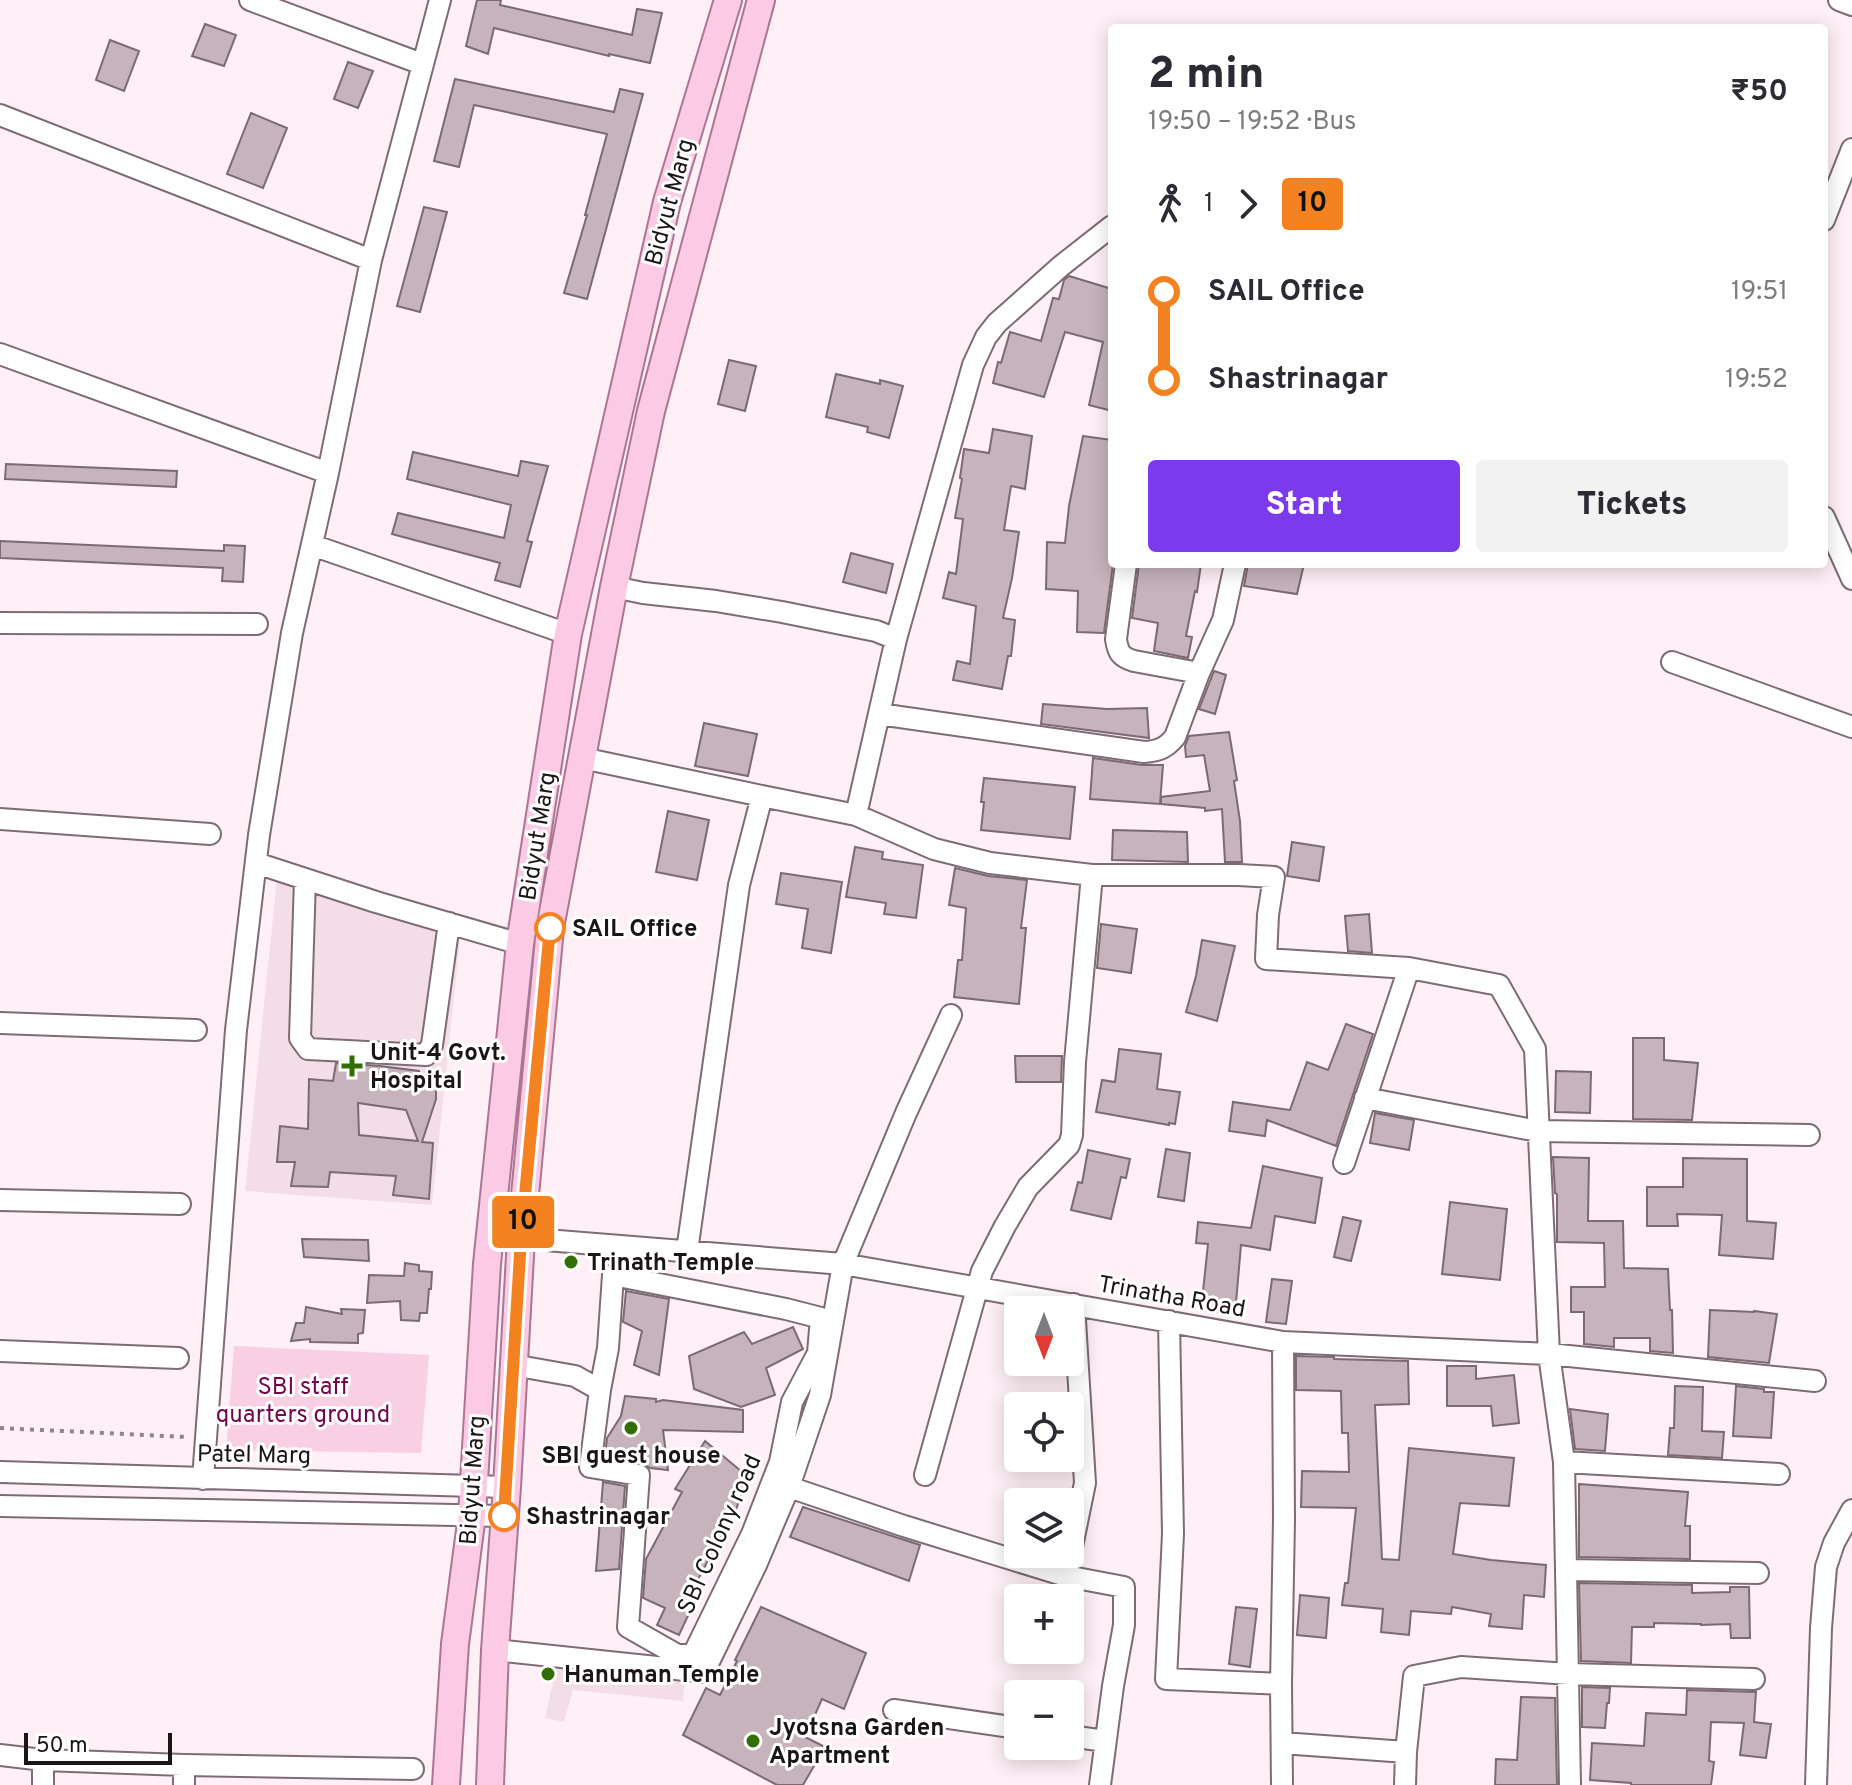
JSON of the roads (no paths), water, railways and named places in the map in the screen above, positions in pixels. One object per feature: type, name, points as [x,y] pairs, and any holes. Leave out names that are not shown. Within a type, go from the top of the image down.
[{"type":"main road","name":"Bidyut Marg","points":[[446,1785],[455,1644],[472,1515],[487,1264],[520,944],[568,634],[667,202],[728,0]]},
{"type":"main road","name":"Bidyut Marg","points":[[490,1785],[495,1650],[521,1238],[550,928],[614,587],[651,411],[761,0]]},
{"type":"main road","points":[[667,202],[703,212]]},
{"type":"street","points":[[250,0],[422,64]]},
{"type":"street","points":[[203,1479],[236,1030],[261,819],[292,633],[371,260],[440,0]]},
{"type":"street","points":[[1839,0],[1852,5]]},
{"type":"street","points":[[0,115],[371,260]]},
{"type":"street","points":[[1828,210],[1852,149]]},
{"type":"street","points":[[856,815],[896,639],[973,365],[986,337],[997,323],[1108,229]]},
{"type":"street","points":[[0,354],[328,473]]},
{"type":"street","points":[[1828,526],[1852,579]]},
{"type":"street","points":[[312,545],[568,634]]},
{"type":"street","points":[[1125,568],[1116,639],[1118,652],[1134,661],[1199,673]]},
{"type":"street","points":[[879,714],[1144,752],[1158,751],[1175,737],[1223,620],[1234,568]]},
{"type":"street","points":[[614,587],[782,612],[876,631],[896,639]]},
{"type":"street","points":[[0,623],[257,624]]},
{"type":"street","points":[[1672,662],[1852,727]]},
{"type":"street","points":[[582,758],[856,815],[934,849],[990,863],[1092,875],[1274,877],[1266,959],[1409,968],[1499,985],[1535,1049],[1549,1354],[1564,1462],[1570,1785]]},
{"type":"street","points":[[687,1251],[739,885],[762,796]]},
{"type":"street","points":[[0,819],[210,834]]},
{"type":"street","points":[[256,863],[520,944]]},
{"type":"street","points":[[925,1475],[988,1260],[1028,1187],[1069,1145],[1072,1135],[1075,1062],[1092,875]]},
{"type":"street","points":[[305,879],[300,1038],[308,1049],[426,1055],[432,1045],[449,923]]},
{"type":"street","points":[[1344,1163],[1409,968]]},
{"type":"street","points":[[495,1650],[704,1672],[756,1565],[789,1487],[820,1395],[843,1264],[951,1015]]},
{"type":"street","points":[[0,1023],[196,1030]]},
{"type":"street","points":[[1365,1098],[1538,1131],[1809,1135]]},
{"type":"street","points":[[0,1200],[180,1204]]},
{"type":"street","name":"Trinatha Road","points":[[521,1238],[843,1264],[1029,1296]]},
{"type":"street","name":"SBI Colony road","points":[[613,1275],[821,1318],[818,1353],[792,1402],[780,1462],[752,1534],[694,1653],[679,1656],[628,1627],[639,1475],[590,1467],[600,1390],[608,1348],[613,1275]]},
{"type":"street","name":"Trinatha Road","points":[[1084,1306],[1283,1342],[1549,1354],[1815,1381]]},
{"type":"street","points":[[1169,1321],[1173,1534],[1166,1679],[1281,1684]]},
{"type":"street","points":[[1282,1785],[1283,1342]]},
{"type":"street","points":[[0,1351],[178,1358]]},
{"type":"street","points":[[513,1365],[575,1376],[600,1390]]},
{"type":"street","points":[[1066,1576],[1085,1483],[1078,1376]]},
{"type":"street","points":[[1564,1462],[1779,1474]]},
{"type":"street","name":"Patel Marg","points":[[0,1472],[507,1487]]},
{"type":"street","points":[[789,1487],[1066,1576],[1124,1587],[1124,1625],[1100,1785]]},
{"type":"street","points":[[0,1506],[504,1516]]},
{"type":"street","points":[[1816,1785],[1826,1567],[1834,1543],[1852,1510]]},
{"type":"street","points":[[1567,1570],[1758,1573]]},
{"type":"street","points":[[1405,1785],[1414,1676],[1461,1667],[1569,1674],[1754,1679]]},
{"type":"street","points":[[894,1710],[1004,1726]]},
{"type":"street","points":[[1084,1738],[1105,1741]]},
{"type":"street","points":[[1282,1743],[1406,1752]]},
{"type":"street","points":[[0,1755],[184,1775],[313,1777],[413,1769]]},
{"type":"street","points":[[43,1760],[43,1785]]},
{"type":"place","name":"SAIL Office","points":[[550,928]]},
{"type":"place","name":"Unit-4 Govt. Hospital","points":[[352,1066]]},
{"type":"place","name":"Trinath Temple","points":[[571,1262]]},
{"type":"place","name":"SBI guest house","points":[[631,1428]]},
{"type":"place","name":"Shastrinagar","points":[[504,1516]]},
{"type":"place","name":"Hanuman Temple","points":[[548,1674]]},
{"type":"place","name":"Jyotsna Garden Apartment","points":[[753,1741]]},
{"type":"park label","name":"SBI staff quarters ground","points":[[303,1400]]}]
